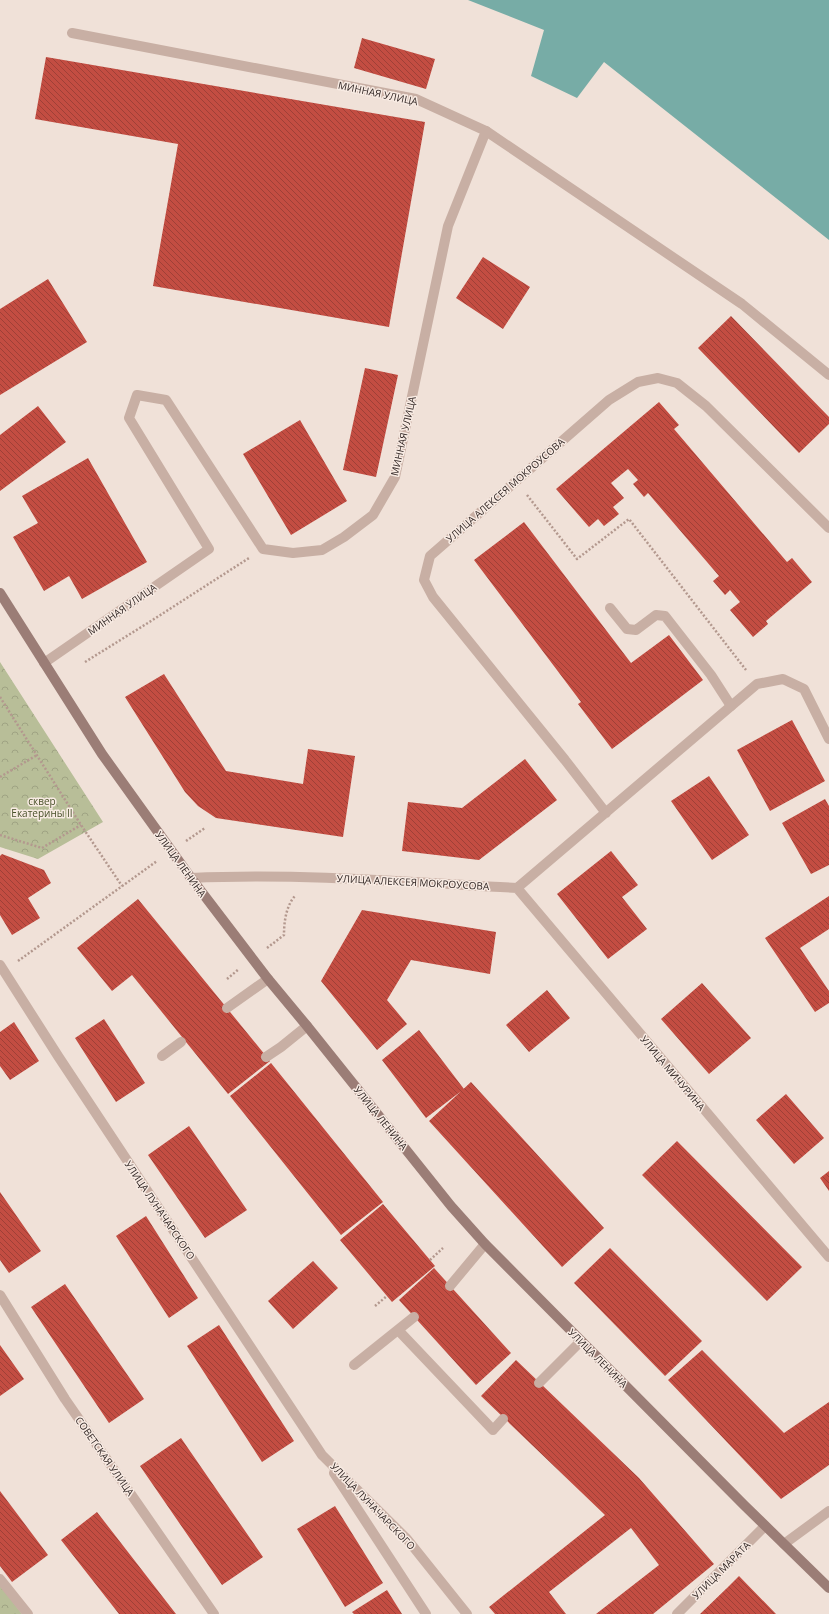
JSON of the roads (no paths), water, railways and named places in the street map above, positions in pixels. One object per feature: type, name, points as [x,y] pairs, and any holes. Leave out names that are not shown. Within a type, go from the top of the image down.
[{"type":"main road","name":"УЛИЦА ЛЕНИНА","points":[[0,593],[102,754],[191,878],[268,979],[451,1206],[580,1341],[829,1588]]},
{"type":"street","name":"МИННАЯ УЛИЦА","points":[[44,663],[209,549],[129,418],[137,396],[166,400],[262,549],[293,553],[322,550],[344,537],[373,515],[395,477],[448,226],[486,131],[416,99],[72,33]]},
{"type":"street","points":[[486,131],[742,304],[829,375]]},
{"type":"street","name":"УЛИЦА АЛЕКСЕЯ МОКРОУСОВА","points":[[606,813],[433,597],[424,580],[430,556],[609,400],[638,382],[658,378],[677,383],[706,406],[829,528]]},
{"type":"street","points":[[610,608],[626,629],[636,630],[656,615],[665,616],[711,675],[731,706]]},
{"type":"street","points":[[517,888],[757,684],[783,679],[804,689],[829,739]]},
{"type":"street","name":"УЛИЦА АЛЕКСЕЯ МОКРОУСОВА","points":[[191,878],[240,876],[316,876],[517,888]]},
{"type":"street","name":"УЛИЦА МИЧУРИНА","points":[[517,888],[829,1257]]},
{"type":"street","name":"УЛИЦА ЛУНАЧАРСКОГО","points":[[2,968],[58,1056],[426,1614]]},
{"type":"street","points":[[228,1008],[268,979]]},
{"type":"street","points":[[266,1057],[307,1026]]},
{"type":"street","points":[[162,1056],[181,1042]]},
{"type":"street","points":[[450,1286],[486,1244]]},
{"type":"street","name":"СОВЕТСКАЯ УЛИЦА","points":[[0,1295],[65,1399],[214,1614]]},
{"type":"street","points":[[354,1365],[414,1317]]},
{"type":"street","points":[[398,1330],[493,1430],[504,1419]]},
{"type":"street","points":[[539,1383],[580,1341]]},
{"type":"street","name":"УЛИЦА ЛУНАЧАРСКОГО","points":[[322,1455],[407,1539],[467,1614]]},
{"type":"street","points":[[784,1544],[829,1511]]},
{"type":"street","name":"УЛИЦА МАРАТА","points":[[677,1614],[765,1526]]},
{"type":"street","points":[[0,1579],[28,1614]]},
{"type":"water","points":[[468,0],[829,0],[829,240],[604,62],[577,98],[531,76],[544,30]]},
{"type":"park label","name":"cквер Екатерины II","points":[[42,806]]}]
